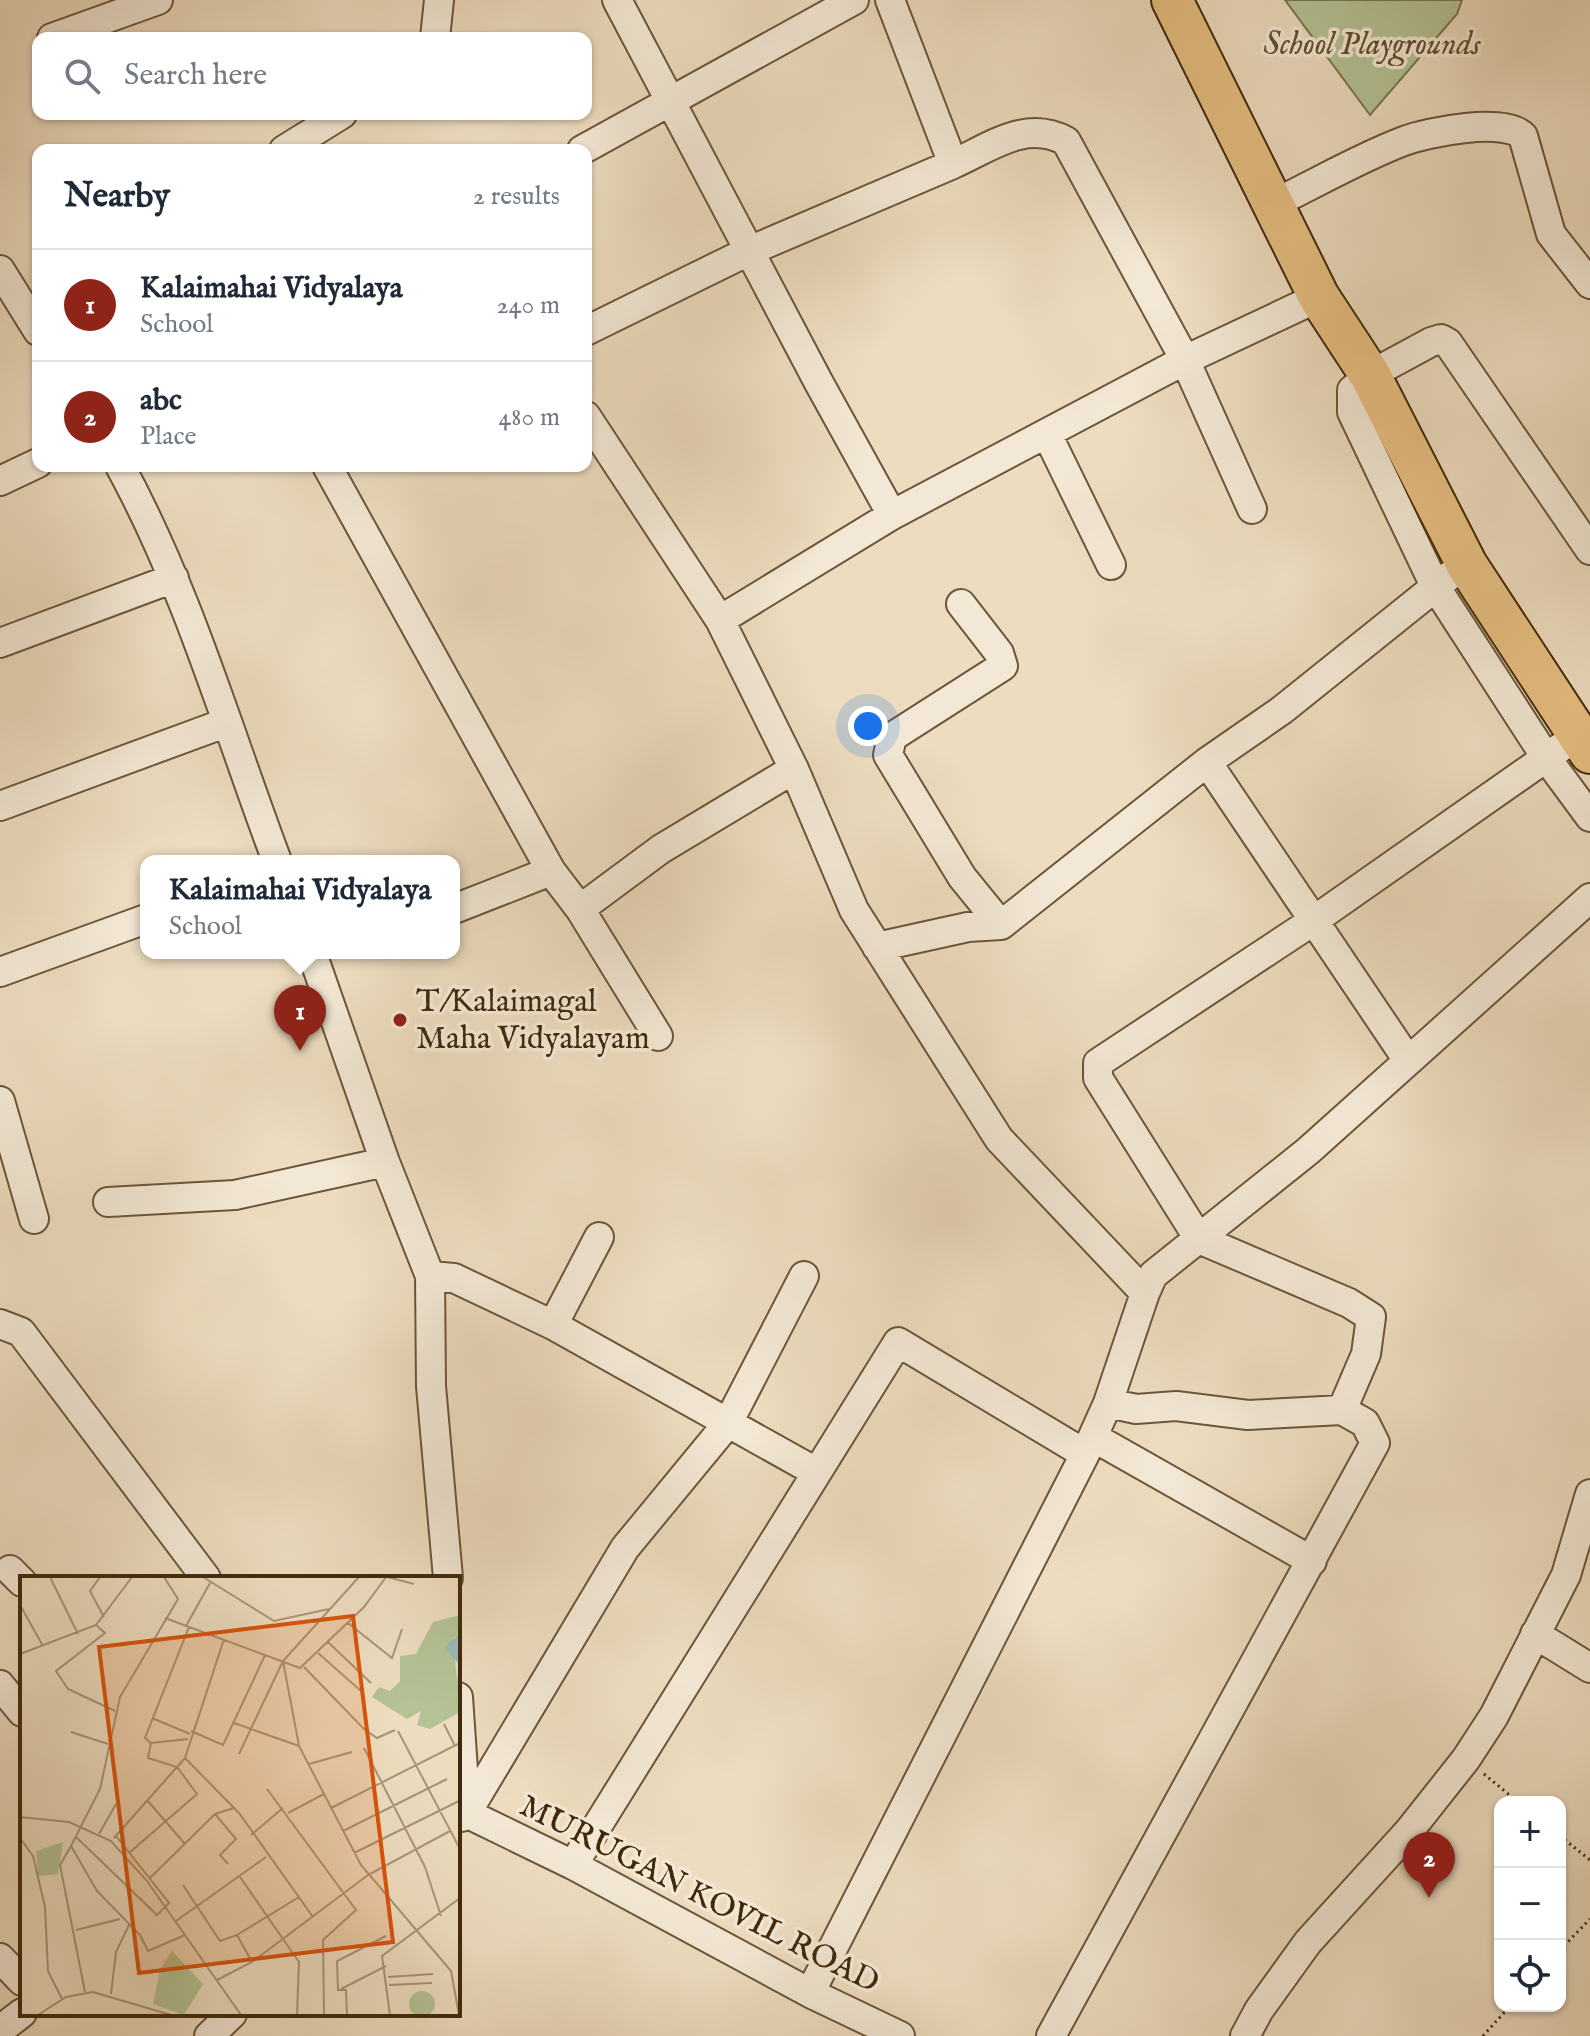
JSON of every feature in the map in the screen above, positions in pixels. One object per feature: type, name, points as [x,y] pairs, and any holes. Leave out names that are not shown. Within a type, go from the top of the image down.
[{"type":"highway","points":[[1172,0],[1319,297],[1370,375],[1451,575],[1570,748]]},
{"type":"street","points":[[69,32],[158,0]]},
{"type":"street","points":[[436,32],[439,0]]},
{"type":"street","points":[[617,0],[892,515]]},
{"type":"street","points":[[592,144],[669,99],[854,0]]},
{"type":"street","points":[[890,0],[953,164]]},
{"type":"street","points":[[294,144],[332,120]]},
{"type":"street","points":[[1271,205],[1406,140],[1463,128],[1505,127],[1523,136],[1551,234],[1590,284]]},
{"type":"street","points":[[592,328],[749,251],[1022,132],[1047,131],[1066,141],[1185,360],[1252,509]]},
{"type":"street","points":[[0,270],[32,321]]},
{"type":"street","points":[[720,620],[892,515],[1185,360],[1319,297]]},
{"type":"street","points":[[1370,375],[1431,342],[1441,339],[1448,343],[1590,550]]},
{"type":"street","points":[[592,425],[720,620],[794,769],[854,910],[999,1139],[1145,1293]]},
{"type":"street","points":[[1047,434],[1111,565]]},
{"type":"street","points":[[0,481],[32,466]]},
{"type":"street","points":[[123,472],[174,578],[207,660],[225,723],[275,855]]},
{"type":"street","points":[[330,472],[551,871],[580,909],[658,1036]]},
{"type":"street","points":[[877,947],[968,927],[1001,925],[1207,762],[1282,710],[1451,575]]},
{"type":"street","points":[[0,643],[174,578]]},
{"type":"street","points":[[961,604],[999,653],[1003,666],[892,737],[888,755],[962,877],[1001,925]]},
{"type":"street","points":[[0,806],[225,723]]},
{"type":"street","points":[[1342,1410],[1366,1354],[1371,1317],[1349,1303],[1199,1239],[1098,1078],[1098,1063],[1570,748],[1590,817]]},
{"type":"street","points":[[1207,762],[1407,1059]]},
{"type":"street","points":[[580,909],[661,849],[794,769]]},
{"type":"street","points":[[460,907],[551,871]]},
{"type":"street","points":[[810,1993],[1089,1446],[1108,1403],[1153,1275],[1308,1151],[1590,898]]},
{"type":"street","points":[[0,972],[140,921]]},
{"type":"street","points":[[323,959],[385,1162],[430,1276],[431,1386],[448,1576]]},
{"type":"street","points":[[0,1101],[34,1219]]},
{"type":"street","points":[[108,1202],[235,1195],[385,1162]]},
{"type":"street","points":[[553,1325],[599,1237]]},
{"type":"street","points":[[430,1276],[454,1278],[553,1325],[816,1472]]},
{"type":"street","points":[[461,1814],[625,1548],[728,1423],[804,1276]]},
{"type":"street","points":[[0,1324],[21,1332],[204,1576]]},
{"type":"street","points":[[573,1865],[898,1342],[1089,1446],[1312,1561]]},
{"type":"street","points":[[1051,2036],[1375,1443],[1365,1423],[1342,1410],[1248,1415],[1176,1406],[1136,1409],[1108,1403]]},
{"type":"street","points":[[1245,2036],[1259,2010],[1308,1942],[1409,1831],[1466,1759],[1494,1716],[1566,1575],[1590,1494]]},
{"type":"street","points":[[1535,1634],[1590,1668]]},
{"type":"street","points":[[0,1685],[20,1710]]},
{"type":"street","points":[[460,1775],[461,1814]]},
{"type":"street","name":"MURUGAN KOVIL ROAD","points":[[461,1814],[573,1865],[810,1993],[900,2036]]},
{"type":"street","points":[[0,1958],[20,1979]]},
{"type":"street","points":[[0,2030],[20,2015]]},
{"type":"street","points":[[209,2036],[230,2016]]},
{"type":"path","points":[[1466,1759],[1511,1796]]},
{"type":"path","points":[[1566,1841],[1590,1860]]},
{"type":"path","points":[[1566,1944],[1590,1919]]},
{"type":"path","points":[[1483,2036],[1505,2012]]},
{"type":"green space","name":"School Playgrounds","points":[[1285,0],[1462,0],[1457,14],[1370,115]]},
{"type":"place","name":"T/Kalaimagal Maha Vidyalayam","points":[[400,1020]]},
{"type":"place","name":"Kalaimahai Vidyalaya","points":[[300,1051]]},
{"type":"place","name":"abc","points":[[1429,1898]]}]
